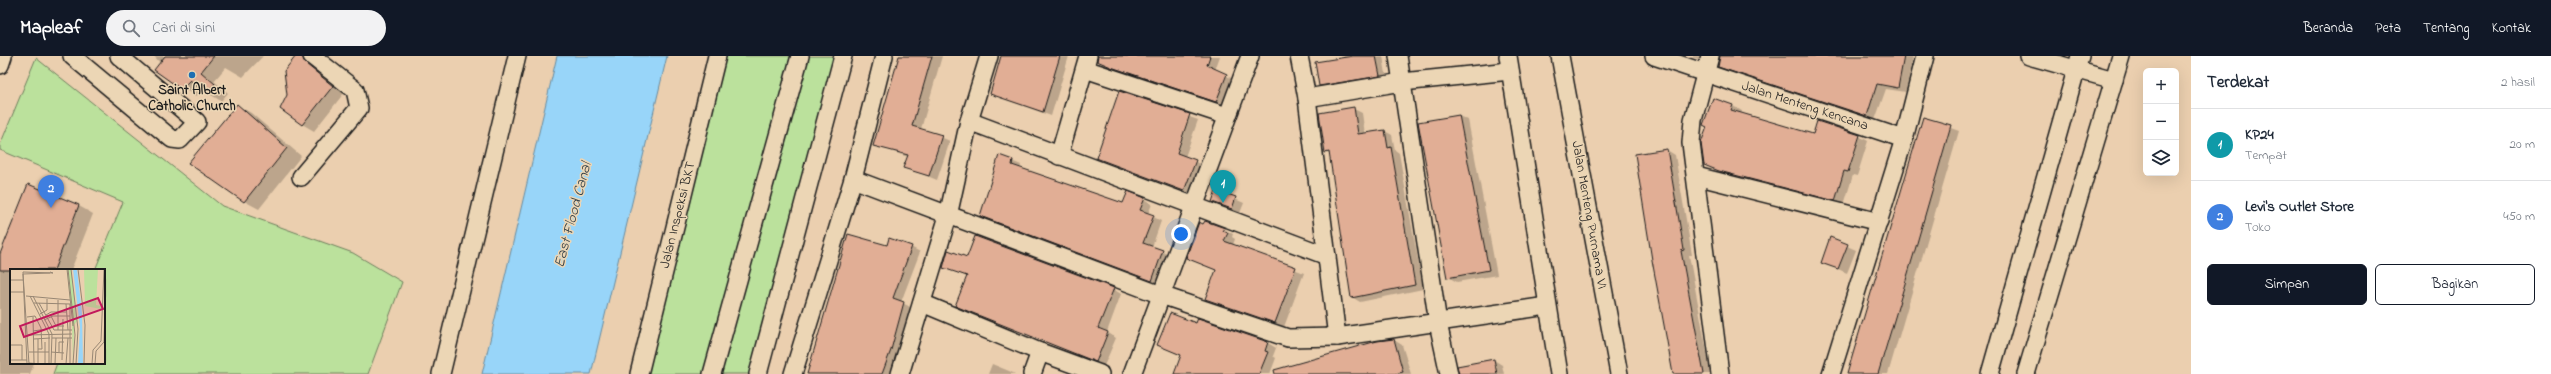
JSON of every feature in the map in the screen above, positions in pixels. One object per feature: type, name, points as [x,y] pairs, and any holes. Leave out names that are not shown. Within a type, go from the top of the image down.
[{"type":"street","points":[[0,65],[3,56]]},
{"type":"street","points":[[72,56],[172,139],[180,140],[197,122],[119,56]]},
{"type":"street","points":[[301,177],[359,108],[355,90],[312,56]]},
{"type":"street","points":[[441,374],[517,56]]},
{"type":"street","name":"Jalan Inspeksi BKT","points":[[639,374],[717,56]]},
{"type":"street","points":[[712,374],[800,56]]},
{"type":"street","points":[[758,374],[843,56]]},
{"type":"street","points":[[793,374],[853,179],[884,56]]},
{"type":"street","points":[[900,374],[948,216],[969,122],[989,56]]},
{"type":"street","points":[[1132,374],[1250,56]]},
{"type":"street","points":[[1299,56],[1307,98],[1337,337]]},
{"type":"street","points":[[1398,56],[1438,323],[1449,374]]},
{"type":"street","name":"Jalan Menteng Kencana","points":[[1654,56],[1904,139]]},
{"type":"street","points":[[1710,56],[1693,120],[1691,143],[1720,374]]},
{"type":"street","points":[[1831,374],[1904,139],[1925,56]]},
{"type":"street","points":[[2029,56],[2078,62],[2114,80]]},
{"type":"street","points":[[2026,374],[2121,56]]},
{"type":"street","name":"Jalan Menteng Purnama VI","points":[[1562,57],[1618,374]]},
{"type":"street","points":[[1059,156],[1087,62],[1227,116]]},
{"type":"street","points":[[1990,374],[2078,62]]},
{"type":"street","points":[[1307,98],[1509,64],[1559,374]]},
{"type":"street","points":[[969,122],[1195,205],[1327,256]]},
{"type":"street","points":[[1696,176],[1879,222]]},
{"type":"street","points":[[853,179],[948,216],[1162,295],[1288,338],[1337,337],[1547,306]]},
{"type":"street","points":[[922,303],[1040,352],[1100,374]]},
{"type":"street","points":[[1032,374],[1040,352]]},
{"type":"green space","points":[[717,56],[843,56],[759,374],[640,374]]},
{"type":"green space","points":[[36,58],[222,206],[353,253],[402,282],[368,374],[53,374],[57,364],[105,364],[105,269],[95,269],[123,202],[0,150],[0,145]]},
{"type":"water","name":"East Flood Canal","points":[[557,56],[667,56],[591,374],[482,374]]},
{"type":"building","name":"Saint Albert Catholic Church","points":[[165,56],[214,56],[201,72],[215,84],[206,93],[190,80],[181,89],[154,70]]},
{"type":"building","points":[[296,56],[302,56],[306,64],[333,86],[302,125],[280,109],[287,95],[284,71]]},
{"type":"building","points":[[899,56],[932,56],[912,126],[942,135],[929,176],[903,168],[908,155],[873,146]]},
{"type":"building","points":[[1001,56],[1060,56],[1043,112],[990,94]]},
{"type":"building","points":[[1098,56],[1210,56],[1207,65],[1227,74],[1216,102],[1111,67],[1097,61]]},
{"type":"building","points":[[1353,56],[1376,56],[1380,76],[1319,86],[1315,62]]},
{"type":"building","points":[[1720,56],[1904,56],[1898,88],[1877,84],[1867,116],[1718,67]]},
{"type":"building","points":[[1119,91],[1190,114],[1177,153],[1196,160],[1184,191],[1096,158]]},
{"type":"building","points":[[1713,98],[1733,105],[1731,110],[1813,134],[1817,121],[1860,135],[1848,172],[1844,171],[1835,201],[1719,171],[1704,165],[1701,143],[1707,127],[1703,125]]},
{"type":"building","points":[[237,104],[287,148],[244,202],[188,163]]},
{"type":"building","points":[[1354,107],[1358,134],[1385,130],[1388,148],[1391,147],[1415,285],[1351,298],[1329,152],[1325,153],[1319,113]]},
{"type":"building","points":[[1459,115],[1489,270],[1447,278],[1418,122]]},
{"type":"building","points":[[1923,117],[1951,125],[1915,250],[1878,374],[1847,374]]},
{"type":"building","points":[[1667,149],[1684,250],[1681,251],[1704,374],[1673,374],[1652,260],[1635,154]]},
{"type":"building","points":[[999,155],[1013,160],[1012,165],[1123,203],[1128,191],[1145,198],[1140,210],[1154,215],[1143,243],[1163,250],[1152,281],[980,216]]},
{"type":"building","points":[[28,184],[79,205],[54,269],[0,270],[0,254]]},
{"type":"building","points":[[1216,190],[1236,197],[1232,209],[1212,202]]},
{"type":"building","points":[[1205,221],[1225,228],[1223,231],[1228,233],[1224,241],[1296,267],[1275,323],[1205,299],[1216,270],[1186,258],[1199,222],[1203,224]]},
{"type":"building","points":[[848,234],[887,245],[889,238],[912,246],[893,298],[904,302],[891,350],[882,374],[807,374]]},
{"type":"building","points":[[975,236],[1114,288],[1098,328],[1108,332],[1096,362],[955,306],[967,276],[943,268],[948,250],[967,257]]},
{"type":"building","points":[[1830,237],[1848,244],[1838,269],[1821,263]]},
{"type":"building","points":[[1170,313],[1196,323],[1198,318],[1268,342],[1265,351],[1268,352],[1259,374],[1174,374],[1181,355],[1157,345]]},
{"type":"building","points":[[1394,339],[1403,372],[1395,374],[1275,374],[1274,370],[1377,341]]},
{"type":"building","points":[[1494,359],[1497,374],[1459,374],[1457,366]]},
{"type":"place","name":"Saint Albert Catholic Church","points":[[192,75]]},
{"type":"place","name":"KP24","points":[[1223,203]]},
{"type":"place","name":"Levi's Outlet Store","points":[[51,208]]}]
